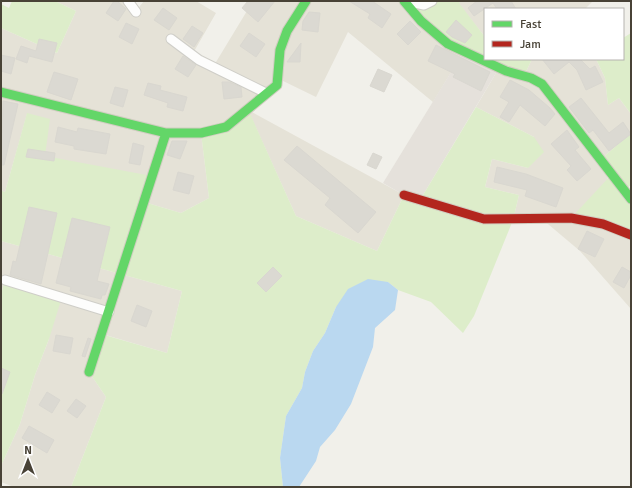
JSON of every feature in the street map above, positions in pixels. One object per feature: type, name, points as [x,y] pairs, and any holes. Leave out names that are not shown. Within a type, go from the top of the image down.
[{"type":"street","points":[[128,1],[136,12]]},
{"type":"street","points":[[1,92],[166,133],[201,133],[226,127],[277,85],[280,50],[287,31],[306,1]]},
{"type":"street","points":[[404,1],[424,5],[432,1]]},
{"type":"street","points":[[404,1],[421,21],[448,44],[506,71],[531,78],[542,84],[593,152],[631,199]]},
{"type":"street","points":[[171,39],[199,60],[266,93]]},
{"type":"street","points":[[89,372],[166,133]]},
{"type":"street","points":[[404,194],[484,219],[513,220],[571,218],[604,224],[631,235]]},
{"type":"street","points":[[5,280],[109,312]]},
{"type":"shaded area","points":[[55,1],[128,1],[136,11],[144,1],[196,1],[216,13],[192,55],[213,67],[253,1],[404,1],[464,51],[433,102],[348,32],[316,97],[279,79],[248,110],[201,133],[209,198],[181,213],[144,202],[45,156],[27,114],[5,192],[1,190],[1,28],[57,53],[76,11]]},
{"type":"shaded area","points":[[462,1],[593,1],[586,8],[484,8],[484,36],[458,3]]},
{"type":"shaded area","points":[[464,51],[499,68],[420,200],[404,195],[383,183]]},
{"type":"shaded area","points":[[532,60],[596,60],[605,78],[608,105],[619,98],[631,114],[631,133],[600,160],[631,235],[631,309],[580,251],[542,219],[513,220],[519,195],[485,187],[492,159],[528,168],[534,137],[476,107],[499,68],[524,76]]},
{"type":"shaded area","points":[[248,110],[404,195],[377,251],[296,216]]},
{"type":"shaded area","points":[[1,241],[182,291],[167,353],[102,334],[89,372],[106,397],[71,487],[14,487],[1,482],[1,466],[20,424],[35,375],[49,339],[5,280],[1,294]]},
{"type":"green space","points":[[12,1],[55,1],[76,11],[57,53],[1,28],[1,4],[9,8]]},
{"type":"green space","points":[[405,1],[462,1],[459,3],[484,36],[484,59],[448,44]]},
{"type":"green space","points":[[631,33],[631,114],[619,98],[608,105],[605,78],[596,60],[624,60],[624,37]]},
{"type":"green space","points":[[486,60],[532,60],[524,76]]},
{"type":"green space","points":[[476,107],[534,137],[544,152],[528,168],[492,159],[485,187],[519,195],[513,220],[474,316],[463,333],[431,302],[398,290],[388,282],[336,307],[325,333],[313,351],[305,372],[302,388],[286,416],[280,458],[283,487],[71,487],[106,397],[89,372],[101,334],[167,353],[182,291],[1,241],[1,190],[5,192],[27,113],[50,119],[45,156],[152,176],[144,202],[181,213],[209,198],[201,133],[248,109],[296,216],[377,251],[404,195],[420,200]]},
{"type":"green space","points":[[631,133],[631,185],[624,190],[631,199],[631,235],[571,218],[612,174],[600,160]]},
{"type":"green space","points":[[5,280],[62,297],[20,424],[1,466],[1,294]]},
{"type":"water","points":[[368,279],[388,282],[398,290],[395,310],[375,328],[373,347],[351,404],[335,430],[320,447],[316,461],[299,487],[283,487],[280,458],[286,416],[302,388],[305,372],[313,351],[325,333],[336,307],[348,289]]},
{"type":"building","points":[[114,1],[117,1],[126,9],[118,21],[106,13]]},
{"type":"building","points":[[248,1],[275,1],[258,22],[242,8]]},
{"type":"building","points":[[349,1],[372,1],[391,14],[382,28],[368,18],[370,14]]},
{"type":"building","points":[[477,1],[511,1],[515,8],[496,8],[493,3],[474,16],[468,8]]},
{"type":"building","points":[[163,8],[177,18],[169,30],[154,20]]},
{"type":"building","points":[[309,12],[320,13],[318,32],[302,30],[303,21]]},
{"type":"building","points":[[456,20],[472,35],[465,43],[452,37],[446,32]]},
{"type":"building","points":[[410,21],[421,32],[408,45],[397,34]]},
{"type":"building","points":[[126,23],[139,29],[132,44],[119,37]]},
{"type":"building","points":[[192,26],[203,33],[194,47],[183,39]]},
{"type":"building","points":[[249,33],[265,44],[256,57],[240,46]]},
{"type":"building","points":[[39,39],[57,43],[52,62],[29,56],[27,63],[16,59],[21,46],[36,51]]},
{"type":"building","points":[[301,43],[300,62],[287,62]]},
{"type":"building","points":[[436,45],[490,72],[481,91],[453,77],[455,74],[428,61]]},
{"type":"building","points":[[1,55],[15,58],[11,74],[1,71]]},
{"type":"building","points":[[183,56],[196,65],[188,77],[175,69]]},
{"type":"building","points":[[543,60],[581,60],[590,69],[595,66],[603,82],[586,90],[577,70],[569,62],[554,74]]},
{"type":"building","points":[[378,69],[392,75],[384,92],[370,86]]},
{"type":"building","points":[[54,72],[78,79],[71,100],[47,92]]},
{"type":"building","points":[[510,80],[529,90],[555,114],[545,126],[520,105],[509,122],[500,117],[509,102],[500,97]]},
{"type":"building","points":[[222,82],[229,82],[241,87],[242,97],[224,99]]},
{"type":"building","points":[[148,83],[161,86],[160,90],[187,97],[183,111],[167,107],[168,103],[144,95]]},
{"type":"building","points":[[115,87],[128,90],[123,107],[110,103]]},
{"type":"building","points":[[581,98],[609,133],[623,122],[631,134],[609,151],[593,130],[589,133],[569,107]]},
{"type":"building","points":[[3,101],[18,104],[4,165],[1,165]]},
{"type":"building","points":[[58,127],[77,132],[78,128],[110,134],[106,154],[74,149],[74,146],[55,142]]},
{"type":"building","points":[[567,130],[579,147],[575,150],[591,169],[577,181],[567,170],[571,166],[551,144]]},
{"type":"building","points":[[172,141],[187,141],[180,159],[167,155]]},
{"type":"building","points":[[133,143],[144,146],[140,165],[129,163]]},
{"type":"building","points":[[297,146],[376,212],[358,233],[325,205],[330,198],[284,160]]},
{"type":"building","points":[[28,149],[55,153],[54,161],[26,157]]},
{"type":"building","points":[[373,153],[382,157],[376,169],[367,165]]},
{"type":"building","points":[[497,167],[526,174],[563,188],[556,207],[525,196],[527,190],[494,182]]},
{"type":"building","points":[[178,172],[194,176],[189,194],[173,190]]},
{"type":"building","points":[[29,207],[57,213],[41,284],[10,275],[13,261],[16,262]]},
{"type":"building","points":[[72,218],[110,227],[97,281],[109,284],[105,295],[102,295],[101,299],[70,291],[71,287],[56,283]]},
{"type":"building","points":[[587,231],[604,239],[595,257],[578,249]]},
{"type":"building","points":[[273,267],[282,276],[266,292],[257,283]]},
{"type":"building","points":[[622,267],[631,272],[631,275],[624,288],[613,282]]},
{"type":"building","points":[[137,305],[152,311],[146,327],[131,321]]},
{"type":"building","points":[[56,335],[73,338],[70,354],[53,351]]},
{"type":"building","points":[[88,338],[91,339],[85,357],[82,356]]},
{"type":"building","points":[[1,368],[10,372],[2,394],[1,394]]},
{"type":"building","points":[[47,392],[60,400],[52,413],[39,405]]},
{"type":"building","points":[[76,399],[86,406],[77,418],[67,411]]},
{"type":"building","points":[[29,426],[54,440],[47,453],[22,438]]},
{"type":"traffic: fast","points":[[1,92],[166,133],[201,133],[226,127],[277,85],[280,50],[287,31],[306,1]]},
{"type":"traffic: fast","points":[[404,1],[421,21],[448,44],[506,71],[531,78],[542,84],[631,199]]},
{"type":"traffic: fast","points":[[89,372],[166,133]]},
{"type":"traffic: jam","points":[[404,195],[484,219],[571,218],[603,224],[631,235]]}]
